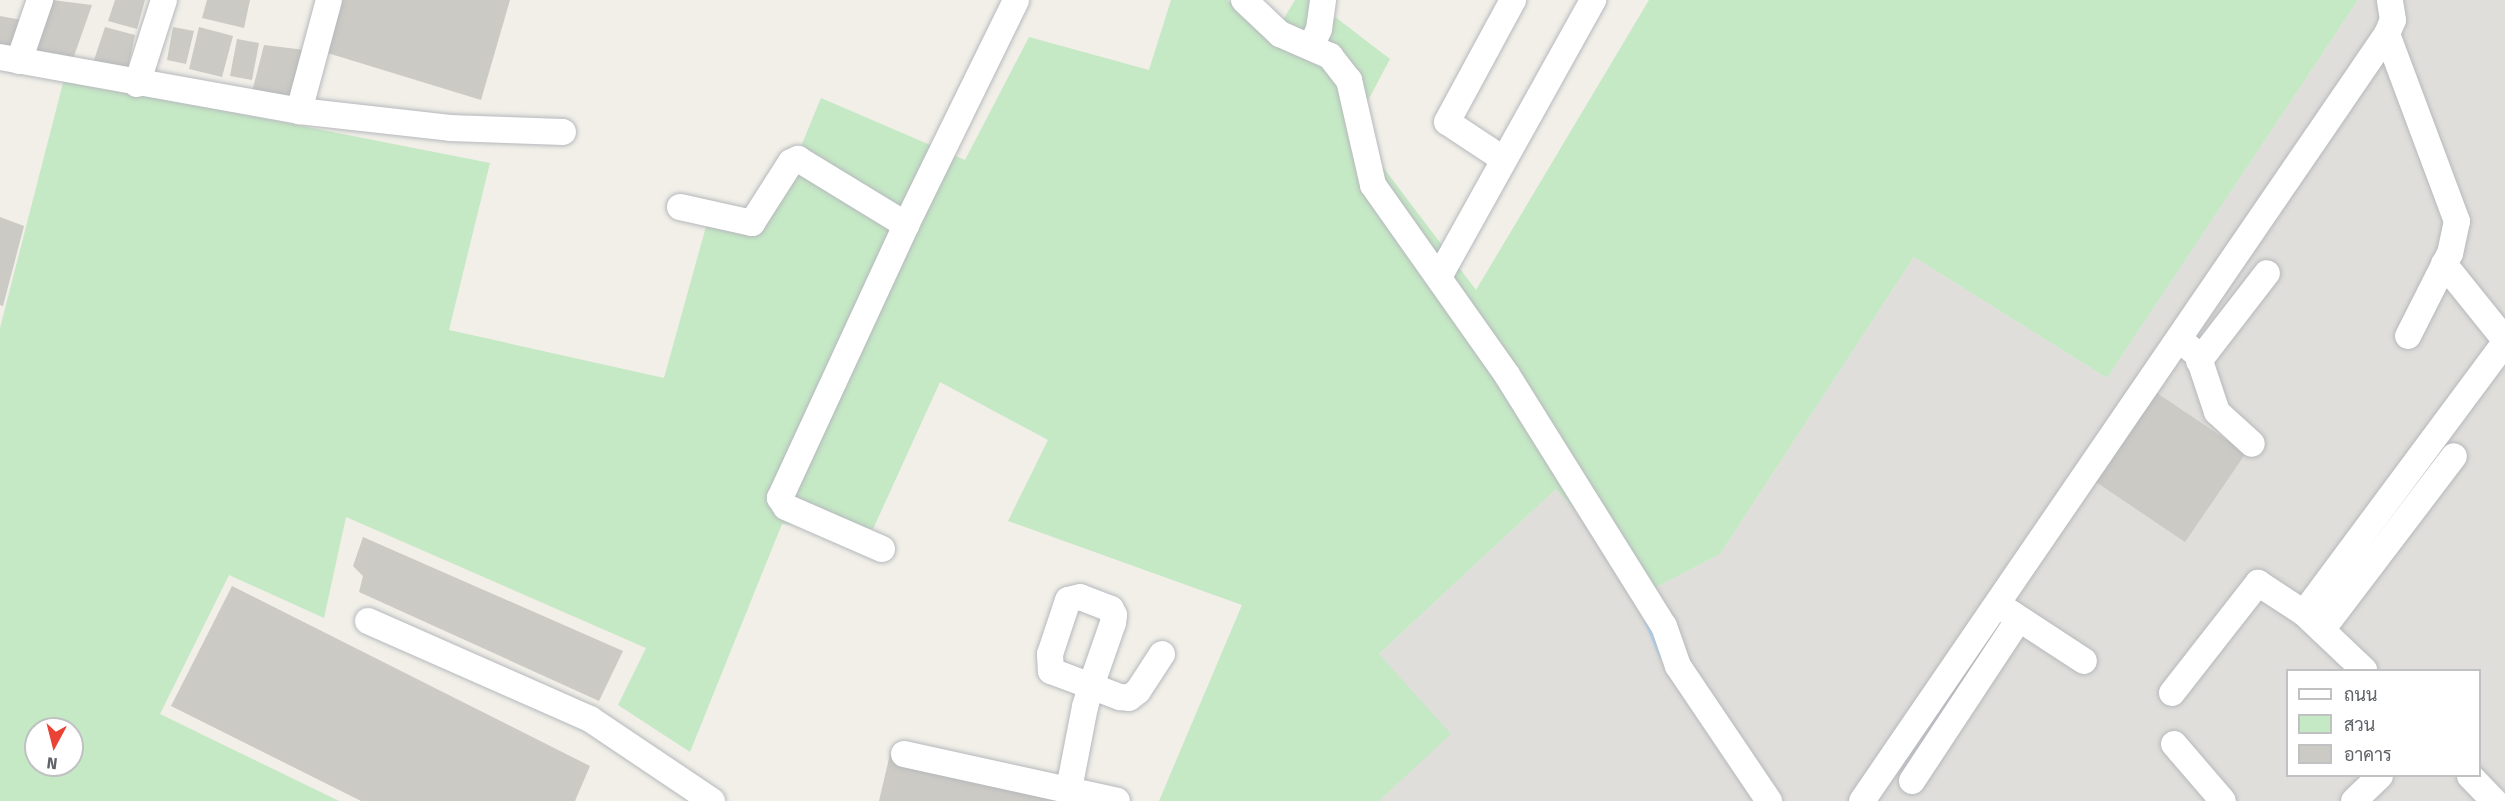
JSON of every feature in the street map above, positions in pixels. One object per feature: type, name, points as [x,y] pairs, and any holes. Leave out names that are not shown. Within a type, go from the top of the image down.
[{"type":"street","points":[[40,0],[10,59],[137,84],[299,111],[450,128],[563,132]]},
{"type":"street","points":[[137,84],[164,0]]},
{"type":"street","points":[[299,111],[329,0]]},
{"type":"street","points":[[882,549],[786,507],[780,498],[906,225],[1016,0]]},
{"type":"street","points":[[1244,0],[1280,34],[1314,40],[1349,80],[1373,185],[1444,269],[1507,375],[1664,626],[1678,666],[1769,801]]},
{"type":"street","points":[[1314,40],[1323,0]]},
{"type":"street","points":[[1503,159],[1446,122],[1513,0]]},
{"type":"street","points":[[1444,269],[1593,0]]},
{"type":"street","points":[[1862,801],[2388,34],[2393,20],[2390,0]]},
{"type":"street","points":[[2388,34],[2457,221],[2455,240],[2445,264],[2408,336]]},
{"type":"street","points":[[680,207],[753,223],[791,162],[798,159],[906,225]]},
{"type":"street","points":[[2313,621],[2505,341],[2445,264]]},
{"type":"street","points":[[2199,361],[2266,273]]},
{"type":"street","points":[[2179,339],[2194,349],[2217,412],[2252,444]]},
{"type":"street","points":[[2313,621],[2454,456]]},
{"type":"street","points":[[2172,693],[2258,583],[2313,621],[2363,669]]},
{"type":"street","points":[[1997,605],[2084,661]]},
{"type":"street","points":[[1912,781],[2019,619]]},
{"type":"street","points":[[368,621],[590,719],[712,801]]},
{"type":"street","points":[[1069,789],[1090,686],[1129,698],[1138,691],[1162,654]]},
{"type":"street","points":[[2174,744],[2223,801]]},
{"type":"street","points":[[904,754],[1117,801]]},
{"type":"street","points":[[2471,777],[2494,801]]},
{"type":"shaded area","points":[[2358,0],[2505,0],[2505,801],[1379,801],[1450,734],[1378,655],[1556,489],[1649,591],[1720,554],[1914,257],[2107,378]]},
{"type":"green space","points":[[1171,0],[1227,0],[1275,33],[1295,0],[1313,0],[1390,59],[1364,108],[1373,154],[1476,290],[1649,0],[2358,0],[2107,378],[1914,257],[1720,554],[1649,591],[1556,489],[1379,654],[1451,734],[1379,801],[1159,801],[1242,605],[1008,521],[1048,440],[940,382],[873,529],[782,524],[690,752],[618,705],[646,648],[346,517],[324,618],[229,575],[160,714],[339,801],[0,801],[0,328],[64,79],[490,163],[449,330],[664,378],[710,212],[773,214],[821,98],[965,160],[1029,37],[1149,70]]},
{"type":"building","points":[[52,0],[92,5],[73,59],[35,52]]},
{"type":"building","points":[[115,0],[145,0],[137,29],[108,21]]},
{"type":"building","points":[[207,0],[250,0],[244,28],[202,18]]},
{"type":"building","points":[[335,0],[510,0],[481,100],[321,51]]},
{"type":"building","points":[[0,16],[27,21],[18,49],[0,45]]},
{"type":"building","points":[[105,27],[135,35],[127,73],[92,66]]},
{"type":"building","points":[[173,27],[194,31],[186,64],[167,60]]},
{"type":"building","points":[[199,27],[233,36],[222,77],[189,69]]},
{"type":"building","points":[[237,39],[259,43],[252,80],[230,76]]},
{"type":"building","points":[[264,45],[305,50],[289,98],[252,92]]},
{"type":"building","points":[[0,217],[24,226],[3,306],[0,305]]},
{"type":"building","points":[[2148,387],[2246,453],[2185,542],[2087,476]]},
{"type":"building","points":[[363,537],[623,651],[599,701],[359,592],[363,576],[353,566]]},
{"type":"building","points":[[232,586],[590,766],[575,801],[361,801],[171,706]]},
{"type":"building","points":[[890,754],[1068,793],[1067,801],[879,801]]},
{"type":"waterway","points":[[1647,621],[1662,656]]}]
